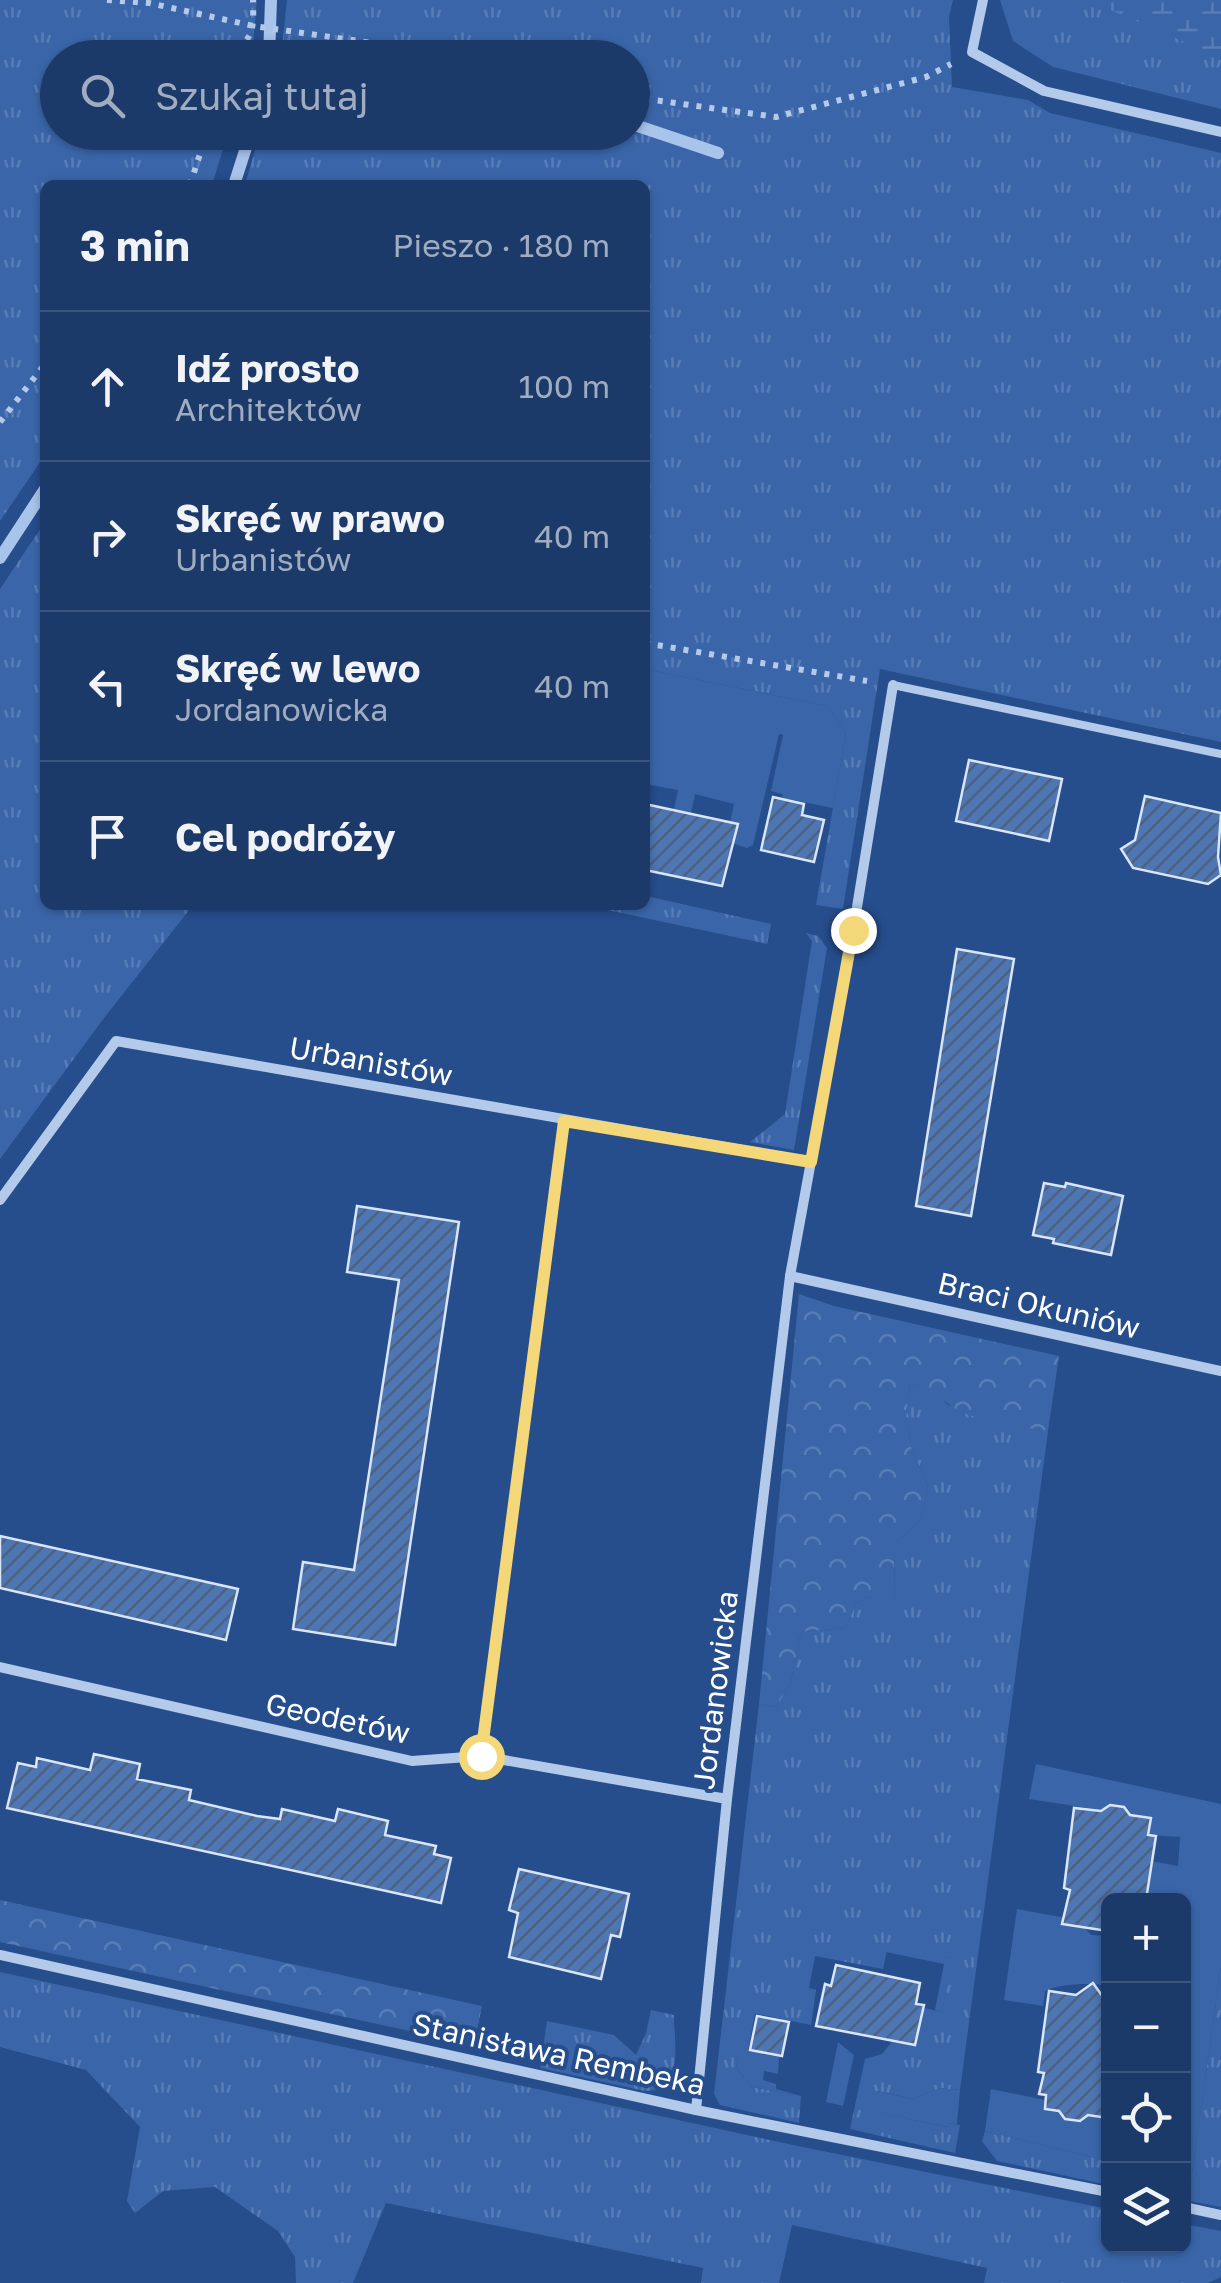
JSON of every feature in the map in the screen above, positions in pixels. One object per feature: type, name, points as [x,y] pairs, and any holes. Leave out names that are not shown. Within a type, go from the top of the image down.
[{"type":"street","points":[[983,0],[972,52],[1044,91],[1221,132]]},
{"type":"street","name":"Jordanowicka","points":[[696,2110],[727,1800],[790,1276],[893,686]]},
{"type":"street","name":"Urbanistów","points":[[0,1200],[116,1041],[811,1162]]},
{"type":"street","points":[[481,1756],[564,1121]]},
{"type":"street","name":"Braci Okuniów","points":[[790,1276],[1221,1371]]},
{"type":"street","name":"Geodetów","points":[[0,1666],[412,1762],[481,1756],[727,1800]]},
{"type":"street","name":"Stanisława Rembeka","points":[[0,1955],[696,2110],[1101,2191]]},
{"type":"street","points":[[1191,2209],[1221,2215]]},
{"type":"lane","points":[[893,686],[1221,754]]},
{"type":"path","points":[[107,0],[149,3],[254,26],[357,40]]},
{"type":"path","points":[[249,40],[254,26],[253,0]]},
{"type":"path","points":[[650,100],[776,117],[926,77],[972,52]]},
{"type":"path","points":[[192,180],[202,150]]},
{"type":"path","points":[[0,422],[40,370]]},
{"type":"path","points":[[650,644],[893,686]]},
{"type":"green space","points":[[0,0],[257,0],[253,40],[40,40],[40,150],[223,150],[214,180],[40,180],[40,462],[0,521]]},
{"type":"green space","points":[[287,0],[953,0],[949,17],[952,87],[1028,100],[1050,113],[1221,153],[1221,742],[880,669],[843,909],[816,905],[846,733],[828,706],[650,670],[650,180],[246,180],[255,150],[650,150],[650,40],[283,40]]},
{"type":"green space","points":[[1000,0],[1221,0],[1221,109],[1053,67],[1013,41]]},
{"type":"green space","points":[[1109,0],[1221,0],[1221,58],[1111,10]]},
{"type":"green space","points":[[40,529],[40,910],[189,910],[0,1159],[0,589]]},
{"type":"green space","points":[[650,670],[828,706],[846,733],[833,808],[783,798],[771,791],[783,735],[779,734],[753,845],[747,848],[731,843],[736,824],[730,822],[734,804],[695,794],[691,813],[674,809],[678,790],[650,785]]},
{"type":"green space","points":[[650,897],[771,924],[767,944],[607,910],[650,910]]},
{"type":"green space","points":[[806,933],[818,936],[827,948],[794,1150],[750,1142],[785,1114],[812,941]]},
{"type":"green space","points":[[799,1294],[834,1306],[1059,1356],[1048,1431],[977,1417],[910,1384],[906,1416],[912,1450],[928,1486],[921,1520],[894,1544],[895,1602],[869,1597],[856,1603],[846,1628],[801,1632],[790,1685],[776,1707],[759,1704]]},
{"type":"green space","points":[[910,1384],[931,1388],[948,1405],[1012,1425],[1048,1431],[960,2090],[940,2088],[913,2099],[877,2091],[871,2111],[947,2127],[949,2123],[960,2125],[955,2153],[850,2129],[865,2059],[882,2054],[892,2042],[915,2046],[924,2008],[942,2012],[952,1958],[888,1946],[883,1969],[815,1956],[809,1988],[816,1990],[811,2025],[744,2011],[736,2068],[752,2087],[801,2096],[799,2123],[720,2105],[714,2094],[759,1704],[776,1707],[790,1685],[801,1632],[846,1628],[856,1603],[869,1597],[895,1601],[894,1544],[921,1520],[928,1486],[912,1450],[906,1416]]},
{"type":"green space","points":[[1036,1764],[1221,1804],[1221,1967],[1191,2181],[1191,1893],[1147,1893],[1145,1860],[1178,1866],[1180,1837],[1149,1835],[1151,1818],[1130,1815],[1124,1806],[1109,1804],[1101,1810],[1029,1799]]},
{"type":"green space","points":[[0,1900],[482,2006],[474,2045],[0,1942]]},
{"type":"green space","points":[[1017,1909],[1071,1919],[1070,1926],[1101,1936],[1101,1985],[1080,1984],[1045,1991],[1043,2006],[1004,2000]]},
{"type":"green space","points":[[887,1945],[953,1958],[942,2012],[935,2010],[944,1964],[886,1952]]},
{"type":"green space","points":[[1221,1967],[1221,2207],[1191,2201]]},
{"type":"green space","points":[[0,1972],[793,2145],[1101,2208],[1101,2253],[1191,2253],[1191,2225],[1221,2231],[1221,2277],[1208,2283],[984,2283],[987,2268],[792,2225],[779,2283],[701,2283],[703,2268],[386,2203],[353,2283],[296,2283],[295,2257],[278,2231],[215,2187],[163,2191],[135,2213],[127,2201],[140,2127],[86,2070],[0,2047]]},
{"type":"green space","points":[[651,2010],[674,2015],[672,2075],[658,2089],[645,2091],[540,2068],[547,2021],[614,2035],[636,2055]]},
{"type":"green space","points":[[743,2010],[755,2013],[748,2051],[779,2057],[778,2074],[764,2071],[763,2080],[776,2084],[776,2089],[801,2096],[752,2087],[736,2068]]},
{"type":"green space","points":[[838,2042],[854,2055],[843,2106],[826,2102]]},
{"type":"green space","points":[[940,2088],[960,2090],[957,2124],[949,2123],[948,2127],[870,2111],[876,2091],[913,2099]]},
{"type":"green space","points":[[991,2089],[1045,2100],[1044,2109],[1059,2112],[1065,2120],[1101,2118],[1101,2159],[985,2131]]},
{"type":"green space","points":[[985,2131],[1101,2159],[1101,2183],[997,2161],[982,2141]]},
{"type":"building","points":[[969,760],[1062,779],[1049,841],[956,821]]},
{"type":"building","points":[[1145,796],[1221,813],[1221,875],[1208,884],[1133,868],[1121,849],[1135,840]]},
{"type":"building","points":[[773,797],[804,804],[802,815],[824,820],[814,862],[761,850]]},
{"type":"building","points":[[650,805],[738,824],[722,886],[650,871]]},
{"type":"building","points":[[957,949],[1014,959],[971,1216],[916,1206]]},
{"type":"building","points":[[1044,1183],[1065,1187],[1066,1183],[1123,1196],[1111,1255],[1033,1235]]},
{"type":"building","points":[[357,1206],[459,1222],[395,1645],[293,1629],[303,1562],[354,1570],[399,1280],[347,1272]]},
{"type":"building","points":[[0,1536],[238,1589],[226,1640],[0,1588]]},
{"type":"building","points":[[94,1754],[140,1764],[137,1779],[191,1790],[189,1800],[257,1816],[280,1819],[282,1809],[335,1821],[338,1809],[388,1821],[385,1835],[436,1846],[434,1854],[451,1858],[441,1903],[7,1808],[18,1763],[36,1767],[37,1758],[90,1770]]},
{"type":"building","points":[[1110,1805],[1124,1807],[1130,1815],[1151,1818],[1148,1835],[1156,1836],[1147,1893],[1101,1893],[1101,1930],[1062,1924],[1070,1890],[1064,1888],[1074,1808],[1101,1811]]},
{"type":"building","points":[[519,1869],[629,1894],[620,1937],[611,1935],[601,1979],[509,1957],[518,1913],[509,1910]]},
{"type":"building","points":[[836,1965],[920,1983],[916,2004],[924,2005],[915,2045],[816,2026],[825,1984],[831,1986]]},
{"type":"building","points":[[1093,1983],[1101,1994],[1101,2117],[1088,2115],[1080,2121],[1045,2109],[1046,2095],[1039,2094],[1044,2073],[1038,2072],[1049,1991],[1076,1995]]},
{"type":"building","points":[[757,2016],[789,2022],[782,2056],[750,2050]]},
{"type":"waterway","points":[[270,40],[271,0]]},
{"type":"waterway","points":[[650,130],[718,153]]},
{"type":"waterway","points":[[236,180],[245,150]]},
{"type":"waterway","points":[[0,558],[40,497]]},
{"type":"route","points":[[481,1756],[564,1121],[811,1162],[853,930]]}]
